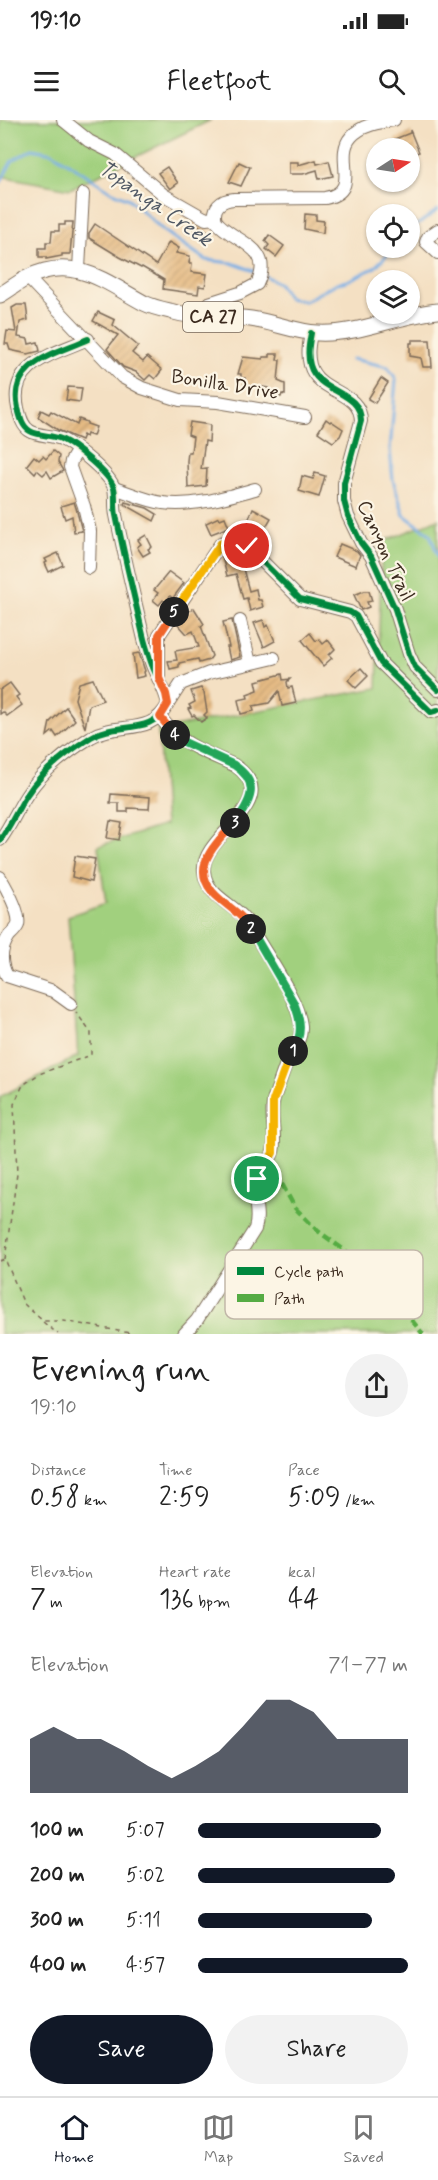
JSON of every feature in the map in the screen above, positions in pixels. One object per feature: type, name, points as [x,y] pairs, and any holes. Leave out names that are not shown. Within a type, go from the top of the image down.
[{"type":"main road","name":"CA 27","points":[[0,295],[27,277],[53,269],[79,269],[118,287],[146,304],[173,312],[206,317],[253,319],[311,333],[348,331],[409,315],[438,311]]},
{"type":"street","points":[[63,120],[89,141],[115,154],[164,195],[206,219],[215,218]]},
{"type":"street","points":[[206,317],[209,303],[249,290],[258,282],[261,265],[252,247],[219,225],[215,218],[217,206],[227,200],[325,198],[337,195],[344,186],[345,151],[350,137],[367,127],[394,120]]},
{"type":"street","points":[[79,269],[83,194]]},
{"type":"street","points":[[438,230],[423,239],[438,253]]},
{"type":"street","name":"Bonilla Drive","points":[[27,277],[122,377],[161,395],[180,400],[218,402],[305,417]]},
{"type":"street","name":"Canyon Trail","points":[[311,333],[308,352],[316,377],[324,385],[353,400],[361,413],[361,421],[344,483],[344,501],[348,516],[361,543],[371,556],[395,609],[415,666],[438,690]]},
{"type":"street","points":[[88,339],[39,361],[25,371],[15,394],[21,419],[27,428],[33,433],[48,434],[63,440],[101,470],[114,488],[115,512],[144,638],[151,663],[166,694],[168,704]]},
{"type":"street","points":[[77,451],[70,467],[90,531],[89,568]]},
{"type":"street","points":[[114,488],[162,503],[185,504],[220,499],[255,489]]},
{"type":"street","points":[[159,678],[159,635],[221,543],[238,540],[247,546],[300,599],[350,612],[356,616],[381,663],[404,684],[425,709],[431,712],[438,710]]},
{"type":"street","points":[[240,621],[250,663]]},
{"type":"street","points":[[0,840],[27,794],[52,766],[93,736],[148,724],[160,717],[181,684],[209,673],[274,658]]},
{"type":"street","points":[[160,717],[170,731],[184,742],[234,765],[242,770],[249,780],[251,795],[246,807],[210,851],[204,862],[203,870],[211,890],[245,919],[294,1003],[302,1029],[273,1101],[273,1153],[255,1185],[258,1221],[242,1250]]},
{"type":"street","points":[[0,878],[9,891],[18,920],[18,926],[4,944],[1,965],[7,976],[53,991],[70,1004]]},
{"type":"street","points":[[184,1334],[197,1320],[225,1276]]},
{"type":"path","points":[[58,1334],[24,1304],[5,1260],[17,1174],[14,1104],[23,1084],[39,1074],[87,1058],[92,1053],[91,1033],[70,1004]]},
{"type":"path","points":[[0,1261],[5,1260]]},
{"type":"path","points":[[43,1321],[64,1322],[135,1334]]},
{"type":"green space","points":[[0,120],[211,120],[70,189],[0,176]]},
{"type":"green space","points":[[438,519],[438,1334],[0,1334],[0,1097],[78,1056],[68,916],[106,903],[98,846],[165,825],[158,730],[377,688],[382,542]]},
{"type":"building","points":[[410,130],[413,138],[398,138],[410,133]]},
{"type":"building","points":[[316,160],[317,164],[329,161],[333,176],[319,179],[317,170],[303,174],[289,174],[289,162],[298,162],[298,165]]},
{"type":"building","points":[[239,162],[250,167],[241,186],[229,182]]},
{"type":"building","points":[[167,167],[178,183],[170,189],[158,173]]},
{"type":"building","points":[[305,214],[316,215],[316,220],[324,221],[323,233],[304,229]]},
{"type":"building","points":[[191,221],[209,232],[203,240],[184,231]]},
{"type":"building","points":[[65,222],[73,222],[70,254],[46,259],[46,257],[39,257],[39,248],[46,248],[46,242],[51,242],[52,231],[59,231],[59,225],[65,225]]},
{"type":"building","points":[[95,224],[156,265],[169,242],[179,248],[176,253],[190,256],[191,272],[207,274],[205,287],[199,286],[198,294],[163,289],[164,280],[89,238],[89,233]]},
{"type":"building","points":[[269,235],[284,246],[276,257],[266,249],[269,245],[265,241]]},
{"type":"building","points":[[17,305],[26,305],[28,320],[20,322],[18,337],[28,339],[29,344],[38,342],[40,351],[28,354],[10,350],[8,344],[5,344],[7,331],[16,332],[12,308]]},
{"type":"building","points":[[98,312],[115,320],[113,325],[138,346],[132,353],[143,362],[147,357],[162,370],[155,379],[150,375],[145,380],[136,372],[123,367],[107,349],[118,335],[93,321]]},
{"type":"building","points":[[412,340],[430,340],[432,367],[423,367],[421,358],[410,356]]},
{"type":"building","points":[[270,354],[278,354],[277,360],[280,360],[278,381],[285,384],[285,395],[282,394],[281,397],[269,396],[269,388],[244,385],[245,378],[241,378],[241,374],[238,374],[243,357],[263,359],[263,357],[270,357]]},
{"type":"building","points":[[381,378],[388,383],[375,403],[368,399]]},
{"type":"building","points":[[68,387],[82,388],[80,402],[66,400]]},
{"type":"building","points":[[41,410],[49,414],[51,411],[77,425],[79,419],[87,422],[96,427],[93,436],[83,435],[81,440],[58,430],[38,417]]},
{"type":"building","points":[[326,419],[343,429],[340,436],[333,442],[318,432]]},
{"type":"building","points":[[190,422],[210,425],[209,442],[205,441],[201,469],[207,468],[206,486],[188,488],[187,461],[193,437],[188,435]]},
{"type":"building","points":[[53,451],[59,456],[58,462],[63,471],[51,478],[47,471],[43,475],[37,470],[35,473],[27,465],[34,456],[39,460],[43,456],[46,459]]},
{"type":"building","points":[[315,473],[325,476],[319,497],[299,491],[302,476],[313,479]]},
{"type":"building","points":[[74,502],[82,531],[74,532],[72,516],[65,519],[62,510],[61,506]]},
{"type":"building","points":[[125,502],[147,508],[157,514],[154,521],[124,504]]},
{"type":"building","points":[[253,508],[271,518],[264,530],[247,523]]},
{"type":"building","points":[[219,517],[220,519],[225,517],[229,527],[211,534],[206,523]]},
{"type":"building","points":[[146,535],[152,547],[148,549],[150,552],[143,556],[137,547],[141,544],[138,540]]},
{"type":"building","points":[[340,544],[357,551],[360,555],[356,566],[334,557]]},
{"type":"building","points":[[238,550],[249,591],[256,589],[258,600],[261,600],[263,607],[250,611],[247,598],[243,599],[236,574],[227,576],[222,556]]},
{"type":"building","points":[[58,553],[63,565],[49,572],[45,559]]},
{"type":"building","points":[[169,572],[184,583],[173,598],[170,596],[159,605],[153,600],[158,593],[154,590]]},
{"type":"building","points":[[369,591],[372,601],[367,602],[369,607],[361,610],[354,595]]},
{"type":"building","points":[[194,608],[204,624],[201,626],[212,656],[209,660],[199,663],[198,659],[179,663],[179,667],[170,669],[168,661],[177,660],[175,651],[199,647],[193,631],[187,634],[177,623],[182,616]]},
{"type":"building","points":[[232,620],[240,657],[230,660],[223,622]]},
{"type":"building","points":[[263,620],[265,627],[268,625],[275,641],[264,647],[254,623]]},
{"type":"building","points":[[310,633],[316,641],[319,639],[323,644],[328,640],[335,649],[329,655],[332,658],[323,666],[302,640]]},
{"type":"building","points":[[139,653],[145,676],[136,678],[133,654]]},
{"type":"building","points":[[361,668],[368,676],[356,688],[348,680]]},
{"type":"building","points":[[282,674],[283,680],[290,679],[287,682],[288,688],[292,687],[296,703],[282,706],[279,691],[269,703],[253,706],[254,711],[241,714],[238,700],[248,698],[247,694],[258,690],[256,681]]},
{"type":"building","points":[[93,679],[103,700],[89,705],[85,728],[75,699],[79,683]]},
{"type":"building","points":[[10,683],[19,695],[16,697],[22,705],[7,716],[3,712],[0,714],[0,690]]},
{"type":"building","points":[[201,688],[207,712],[204,715],[207,718],[201,722],[194,715],[192,716],[188,709],[191,708],[189,705],[195,702],[191,691]]},
{"type":"building","points":[[66,707],[75,720],[57,737],[53,731],[47,736],[50,722]]},
{"type":"building","points":[[111,794],[150,797],[149,809],[128,808],[128,812],[119,812],[119,803],[110,803]]},
{"type":"building","points":[[110,821],[122,823],[119,840],[107,838]]},
{"type":"building","points":[[75,856],[95,859],[91,882],[72,877]]},
{"type":"waterway","name":"Topanga Creek","points":[[0,183],[12,161],[32,149],[53,153],[109,190],[129,199],[164,231],[206,260],[232,263],[257,272]]},
{"type":"waterway","name":"Topanga Creek","points":[[420,223],[438,210]]},
{"type":"waterway","name":"Topanga Creek","points":[[263,275],[278,283],[289,298],[305,301],[337,283],[347,281],[374,268],[384,258]]},
{"type":"waterway","points":[[352,359],[388,367],[396,379],[390,450],[393,480],[404,515],[430,534],[438,556]]},
{"type":"marked path","points":[[269,1160],[295,1208],[318,1231],[344,1250]]},
{"type":"marked path","points":[[411,1319],[423,1334]]},
{"type":"cycle path","points":[[311,333],[309,357],[314,374],[321,382],[347,397],[359,411],[361,421],[344,483],[344,501],[348,516],[361,543],[371,556],[395,609],[415,667],[438,690]]},
{"type":"cycle path","points":[[0,840],[32,787],[64,756],[101,732],[144,725],[153,721],[168,704],[144,638],[115,512],[115,491],[111,482],[91,461],[67,442],[33,433],[27,429],[18,408],[17,393],[20,380],[27,370],[37,362],[88,339]]},
{"type":"cycle path","points":[[159,672],[159,635],[221,543],[238,540],[247,546],[300,599],[350,612],[356,616],[381,663],[431,712],[438,710]]},
{"type":"route","points":[[247,546],[238,540],[231,540],[221,543],[214,551],[159,635],[159,678],[168,704],[160,717],[170,731],[184,742],[234,765],[242,770],[249,780],[251,795],[246,807],[210,851],[204,862],[203,870],[211,890],[245,919],[294,1003],[302,1029],[273,1101],[273,1153],[257,1179]]}]
